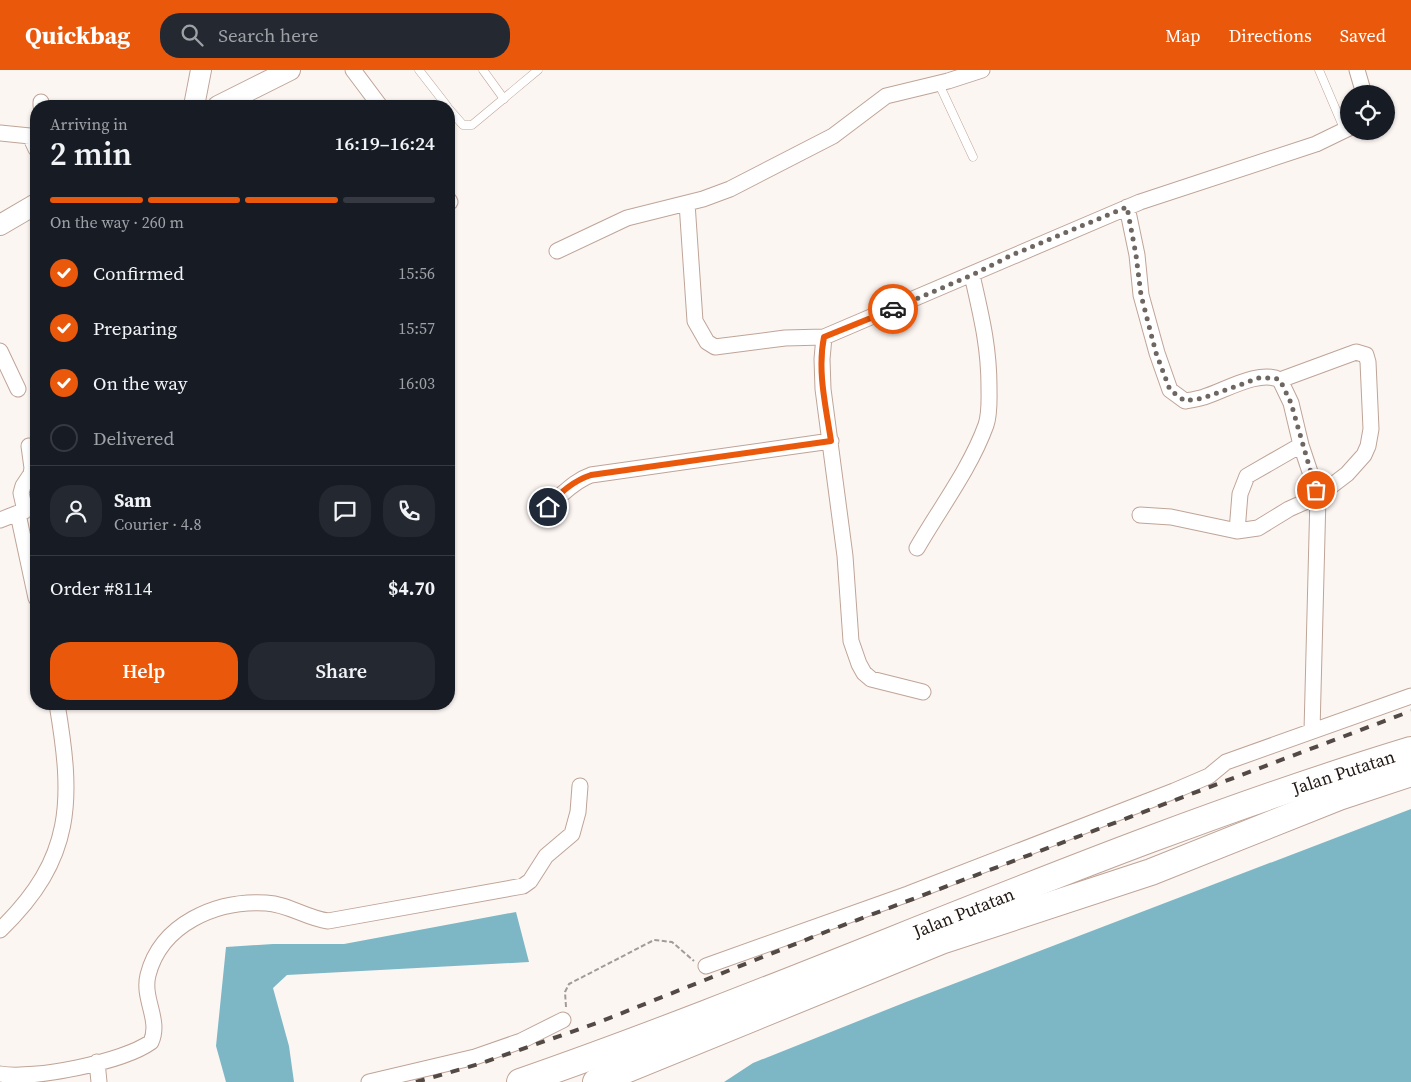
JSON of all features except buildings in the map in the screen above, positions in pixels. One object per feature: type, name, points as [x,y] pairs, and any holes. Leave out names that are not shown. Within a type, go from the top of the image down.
[{"type":"highway","name":"Jalan Putatan","points":[[520,1082],[682,1023],[888,941],[1164,835],[1338,772],[1411,750]]},
{"type":"highway","name":"Jalan Putatan","points":[[596,1082],[941,941],[1151,872],[1339,797],[1411,774]]},
{"type":"highway","points":[[888,941],[893,946],[899,947],[941,941]]},
{"type":"highway","points":[[682,1023],[698,1024],[711,1036]]},
{"type":"street","points":[[195,100],[201,70]]},
{"type":"street","points":[[233,100],[290,70]]},
{"type":"street","points":[[353,70],[376,100]]},
{"type":"street","points":[[557,251],[627,218],[687,203],[730,189],[788,161],[833,136],[886,96],[939,84],[982,70]]},
{"type":"street","points":[[1357,70],[1361,85]]},
{"type":"street","points":[[687,203],[695,321],[707,342],[715,347],[785,338],[824,337],[1127,207],[1307,147],[1340,132]]},
{"type":"street","points":[[0,133],[30,137]]},
{"type":"street","points":[[1127,207],[1141,295],[1154,346],[1170,390],[1185,401],[1203,398],[1259,378],[1275,378],[1280,380],[1356,352],[1363,352],[1367,358],[1372,429],[1364,455],[1347,474],[1318,496],[1289,509],[1258,528],[1237,531],[1170,517],[1140,515]]},
{"type":"street","points":[[0,225],[30,208]]},
{"type":"street","points":[[917,548],[962,472],[986,424],[990,407],[989,359],[985,326],[972,275]]},
{"type":"street","points":[[824,337],[822,359],[823,389],[845,556],[849,629],[854,651],[864,673],[871,679],[923,692]]},
{"type":"street","points":[[0,351],[18,389]]},
{"type":"street","points":[[1280,380],[1291,403],[1301,445],[1318,496],[1312,731]]},
{"type":"street","points":[[538,510],[548,507],[556,497],[579,479],[591,475],[831,441]]},
{"type":"street","points":[[1237,531],[1240,494],[1247,476],[1301,445]]},
{"type":"street","points":[[28,446],[30,457]]},
{"type":"street","points":[[30,476],[21,493],[26,510],[30,545]]},
{"type":"street","points":[[0,520],[26,510]]},
{"type":"street","points":[[706,966],[908,894],[1174,791],[1208,776],[1226,762],[1411,696]]},
{"type":"street","points":[[0,930],[41,880],[58,846],[64,826],[67,778],[58,710]]},
{"type":"street","points":[[0,1074],[25,1076],[97,1062],[135,1051],[151,1042],[155,1027],[148,1001],[148,976],[161,947],[172,934],[186,922],[202,914],[226,907],[265,902],[280,905],[307,917],[328,920],[523,886],[530,881],[546,856],[572,834],[578,812],[580,786]]},
{"type":"street","points":[[369,1082],[475,1057],[521,1041],[563,1020]]},
{"type":"street","points":[[97,1062],[99,1082]]},
{"type":"lane","points":[[419,70],[442,100]]},
{"type":"lane","points":[[483,70],[504,100]]},
{"type":"lane","points":[[455,116],[463,125],[472,125],[538,70]]},
{"type":"lane","points":[[1319,70],[1340,114]]},
{"type":"lane","points":[[939,84],[973,157]]},
{"type":"path","points":[[563,1020],[566,1009],[566,992],[569,984],[654,940],[672,942],[690,960],[706,966]]},
{"type":"water","points":[[1411,809],[1411,1082],[724,1082],[753,1063],[906,1002]]},
{"type":"water","points":[[516,912],[529,962],[287,975],[273,988],[289,1046],[294,1082],[226,1082],[216,1046],[226,947],[273,944],[344,944]]},
{"type":"railway","points":[[416,1082],[479,1064],[597,1023],[828,931],[1411,711]]},
{"type":"way so far","points":[[893,309],[972,275],[1012,255],[1127,207],[1141,295],[1156,353],[1170,390],[1177,398],[1185,401],[1203,398],[1259,378],[1269,377],[1280,380],[1291,403],[1301,445],[1316,490]]},
{"type":"route","points":[[548,507],[568,487],[579,479],[591,475],[831,441],[823,389],[822,348],[824,337],[893,309]]}]
